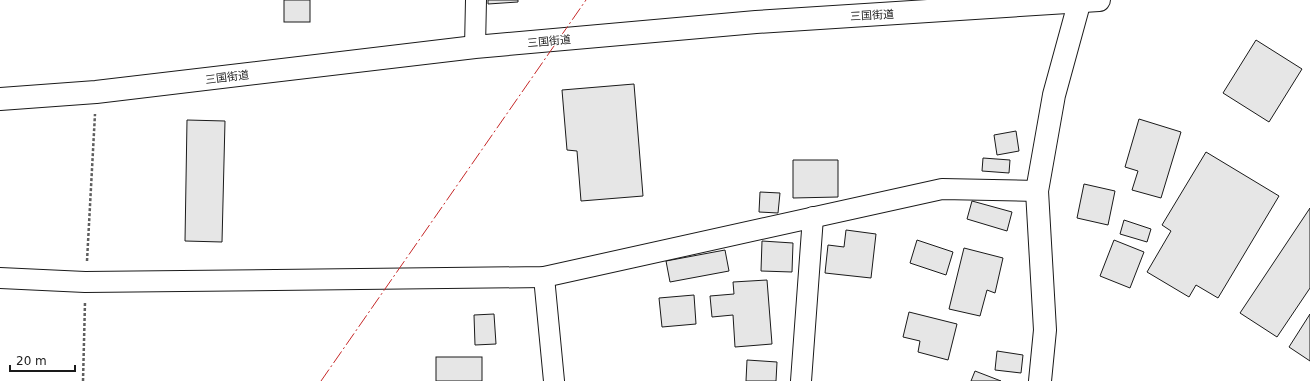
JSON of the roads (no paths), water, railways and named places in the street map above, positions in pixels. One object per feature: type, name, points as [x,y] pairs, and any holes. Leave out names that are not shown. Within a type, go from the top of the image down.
[{"type":"main road","name":"三国街道","points":[[0,99],[96,92],[475,48],[756,22],[1086,1]]},
{"type":"main road","points":[[1040,381],[1045,330],[1037,191],[1054,95],[1086,1]]},
{"type":"street","points":[[475,48],[476,0]]},
{"type":"street","points":[[0,278],[85,282],[544,277],[942,189],[1037,191]]},
{"type":"street","points":[[800,381],[813,217]]},
{"type":"street","points":[[544,277],[554,381]]}]
